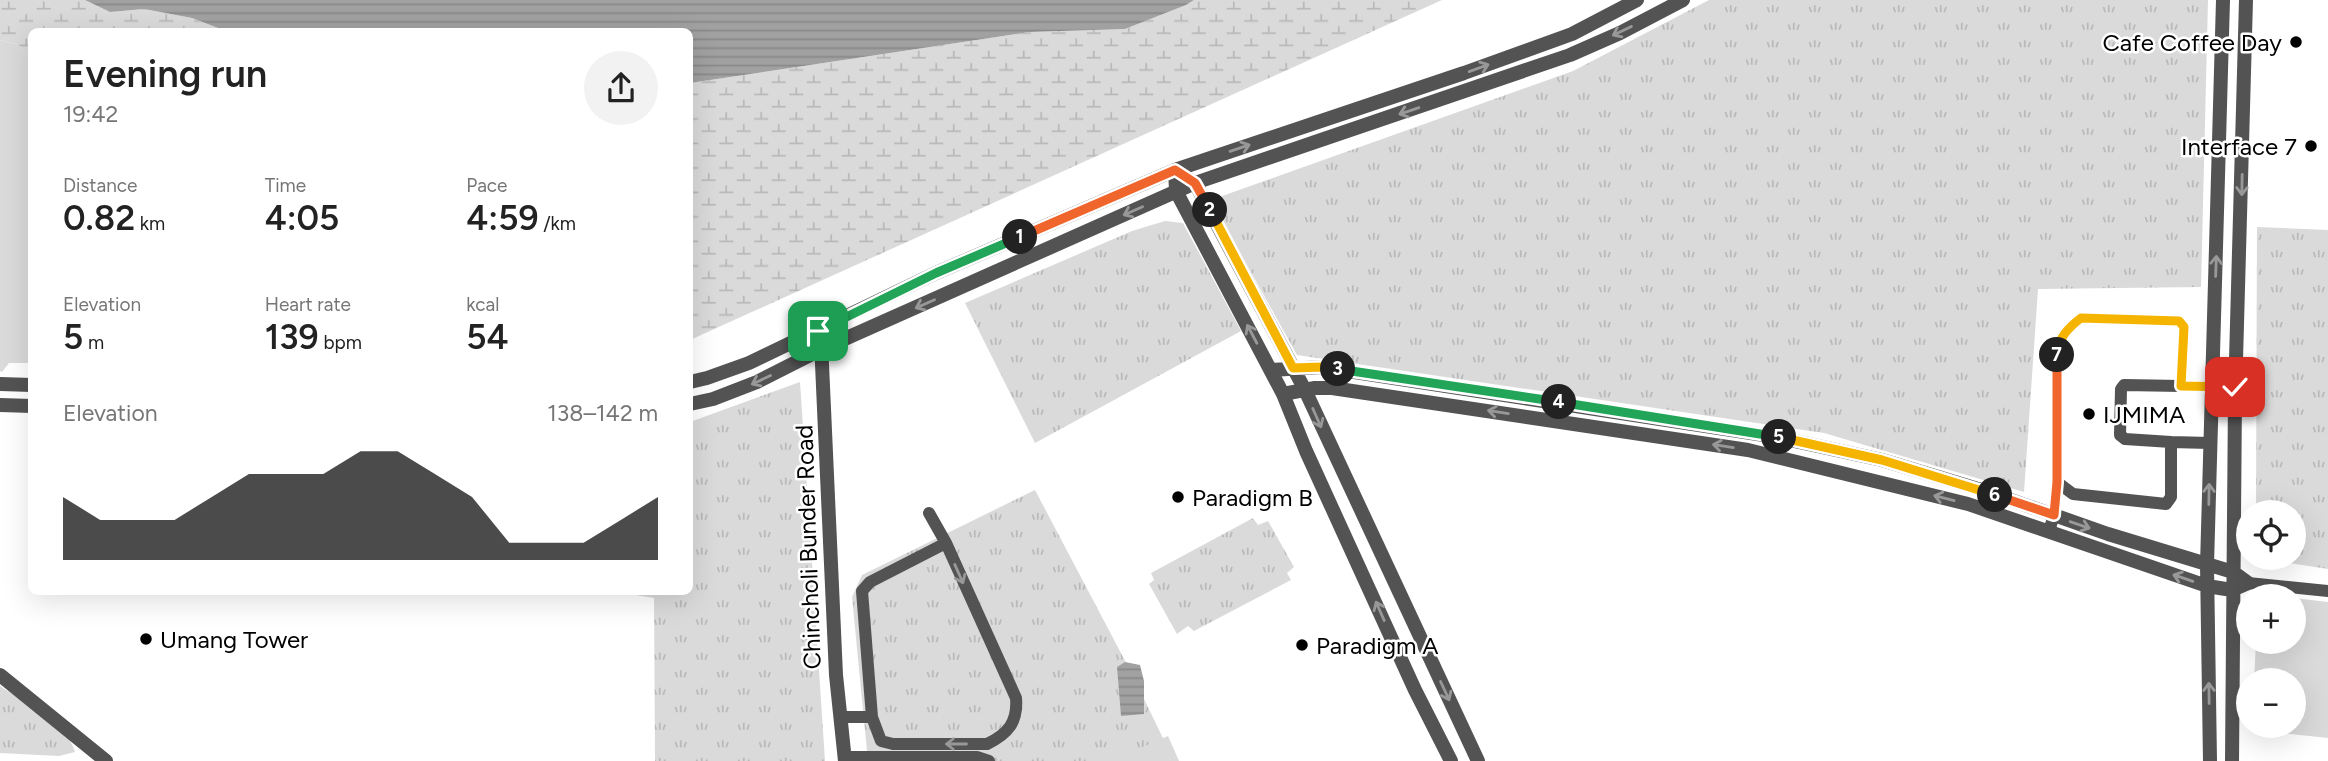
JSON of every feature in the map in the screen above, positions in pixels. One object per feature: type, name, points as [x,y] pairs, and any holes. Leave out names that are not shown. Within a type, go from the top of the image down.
[{"type":"street","points":[[693,381],[749,363],[936,273],[1175,170],[1572,34],[1637,0]]},
{"type":"street","points":[[693,403],[713,399],[758,382],[822,349],[1195,183],[1570,55],[1620,33],[1683,0]]},
{"type":"street","points":[[2210,761],[2207,565],[2223,0]]},
{"type":"street","points":[[2232,761],[2235,387],[2246,0]]},
{"type":"street","points":[[1175,170],[1195,183],[1305,390],[1478,761]]},
{"type":"street","points":[[1175,170],[1176,191],[1283,394],[1306,452],[1415,691],[1451,761]]},
{"type":"street","points":[[2049,531],[2054,515],[2057,482],[2057,346],[2066,331],[2081,318],[2179,321],[2184,327],[2181,386]]},
{"type":"street","name":"Chincholi Bunder Road","points":[[818,331],[822,349],[830,564],[844,759]]},
{"type":"street","points":[[1271,370],[1322,367],[1801,442],[1882,460],[2233,572],[2248,583]]},
{"type":"street","points":[[0,384],[28,385]]},
{"type":"street","points":[[2210,443],[2124,439],[2120,435],[2121,389],[2124,386],[2235,387]]},
{"type":"street","points":[[1283,394],[1315,388],[1345,390],[1748,450],[1968,503],[2207,586],[2232,590],[2248,583],[2328,591]]},
{"type":"street","points":[[0,405],[28,405]]},
{"type":"street","points":[[1798,461],[1801,442]]},
{"type":"street","points":[[2057,482],[2073,494],[2166,504],[2171,497],[2171,442]]},
{"type":"street","points":[[929,513],[946,543],[1016,698],[1017,712],[1012,725],[1001,737],[987,744],[893,744],[881,741],[872,717],[862,591],[870,582],[946,543]]},
{"type":"street","points":[[0,675],[106,761]]},
{"type":"street","points":[[840,717],[872,717]]},
{"type":"street","points":[[844,759],[977,757],[989,761]]},
{"type":"green space","points":[[0,0],[85,0],[110,12],[144,9],[192,18],[218,28],[28,28],[28,52],[16,44],[0,40]]},
{"type":"green space","points":[[1194,0],[1442,0],[693,339],[693,83],[1030,32],[1125,29]]},
{"type":"green space","points":[[1709,0],[2208,0],[2201,287],[2038,289],[2024,492],[1824,433],[1297,355],[1211,200],[1573,71]]},
{"type":"green space","points":[[0,40],[16,44],[28,52],[28,363],[9,363],[0,371]]},
{"type":"green space","points":[[1165,221],[1183,223],[1241,331],[1035,443],[965,303],[1132,231]]},
{"type":"green space","points":[[2257,227],[2328,230],[2328,569],[2306,566],[2306,500],[2256,500]]},
{"type":"green space","points":[[800,382],[825,761],[655,761],[654,598],[636,595],[693,595],[693,421]]},
{"type":"green space","points":[[1035,490],[1132,674],[1174,761],[868,761],[852,597],[862,575]]},
{"type":"green space","points":[[1253,518],[1258,525],[1268,521],[1294,567],[1287,573],[1291,580],[1194,631],[1188,626],[1177,634],[1149,584],[1154,580],[1151,573]]},
{"type":"green space","points":[[2306,599],[2328,602],[2328,738],[2306,736],[2306,668],[2255,668],[2255,654],[2306,654]]},
{"type":"green space","points":[[0,686],[54,722],[71,741],[75,752],[59,756],[0,753]]},
{"type":"green space","points":[[1168,736],[1179,761],[1110,761]]},
{"type":"shaded area","points":[[85,0],[1194,0],[1125,29],[1030,32],[693,83],[693,28],[218,28],[192,18],[144,9],[110,12]]},
{"type":"shaded area","points":[[1125,662],[1140,665],[1144,681],[1144,714],[1121,716],[1117,667]]},
{"type":"place","name":"Cafe Coffee Day","points":[[2296,42]]},
{"type":"place","name":"Interface 7","points":[[2311,146]]},
{"type":"place","name":"IJMIMA","points":[[2089,414]]},
{"type":"place","name":"Paradigm B","points":[[1178,497]]},
{"type":"place","name":"Umang Tower","points":[[146,639]]},
{"type":"place","name":"Paradigm A","points":[[1302,645]]},
{"type":"route","points":[[818,331],[936,273],[1175,170],[1195,183],[1293,368],[1322,367],[1777,437],[1882,460],[2054,515],[2057,482],[2057,346],[2066,331],[2081,318],[2179,321],[2184,327],[2181,386],[2235,387]]}]
